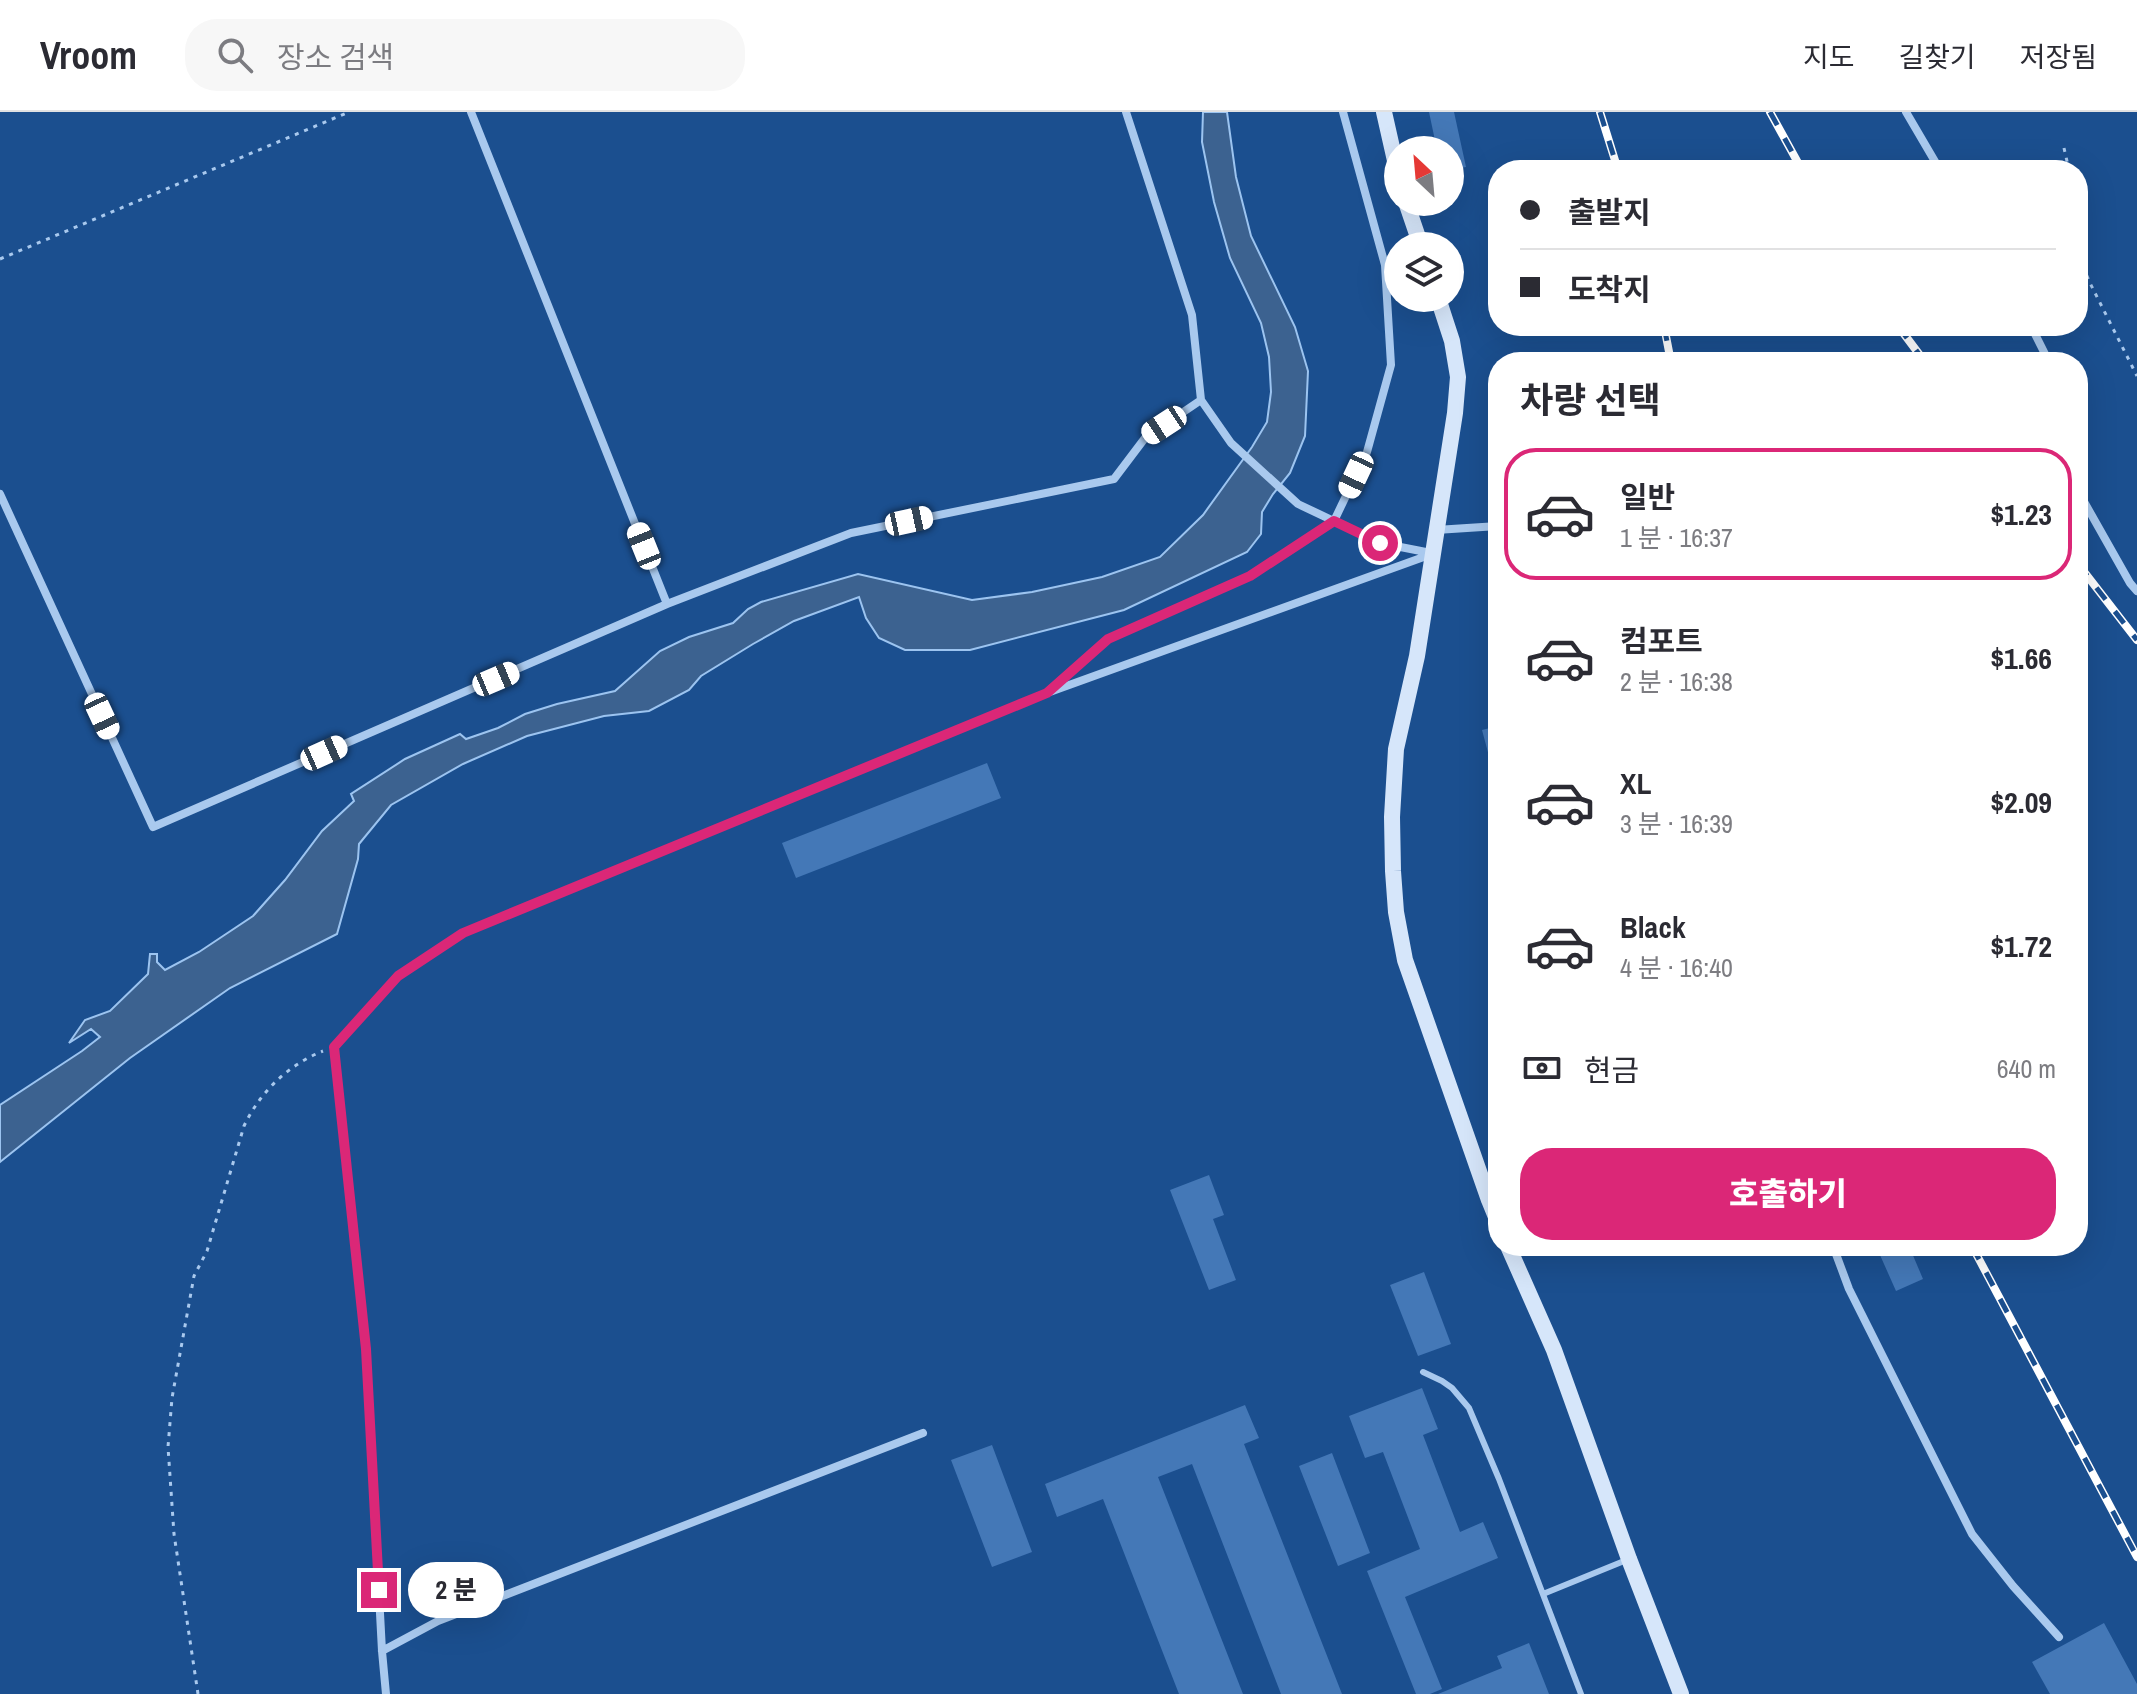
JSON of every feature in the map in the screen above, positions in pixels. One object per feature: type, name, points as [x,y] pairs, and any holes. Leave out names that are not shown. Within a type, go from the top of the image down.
[{"type":"street","points":[[471,112],[667,604]]},
{"type":"street","points":[[1126,112],[1192,315],[1201,400],[1231,443],[1298,504],[1380,543],[1432,554]]},
{"type":"street","points":[[1047,693],[1108,639],[1250,576],[1334,521],[1367,452],[1391,365],[1385,265],[1343,112]]},
{"type":"street","points":[[1384,112],[1389,136]]},
{"type":"street","points":[[1906,112],[1934,160]]},
{"type":"street","points":[[1443,312],[1452,341],[1458,377],[1417,656],[1396,749],[1392,817],[1396,912],[1405,960],[1488,1197]]},
{"type":"street","points":[[0,494],[153,827],[667,604],[851,533],[1114,479],[1145,438],[1201,400]]},
{"type":"street","points":[[2088,509],[2137,591]]},
{"type":"street","points":[[1436,530],[1488,527]]},
{"type":"street","points":[[386,1694],[366,1349],[334,1047],[398,976],[463,933],[1047,693],[1432,554]]},
{"type":"street","points":[[1512,1256],[1554,1350],[1681,1694]]},
{"type":"street","points":[[1837,1256],[1849,1289],[1972,1534],[2059,1637]]},
{"type":"street","points":[[382,1651],[438,1621],[923,1433]]},
{"type":"lane","points":[[1423,1372],[1452,1388],[1469,1408],[1581,1694]]},
{"type":"lane","points":[[1543,1594],[1629,1559]]},
{"type":"path","points":[[0,259],[349,112]]},
{"type":"path","points":[[2064,148],[2067,160]]},
{"type":"path","points":[[2088,278],[2137,376]]},
{"type":"path","points":[[198,1694],[174,1534],[168,1447],[172,1398],[194,1276],[207,1251],[251,1110],[275,1081],[310,1056],[334,1047]]},
{"type":"water","points":[[1203,112],[1227,112],[1236,177],[1251,236],[1295,327],[1308,371],[1305,436],[1290,473],[1262,512],[1261,534],[1247,552],[1124,610],[970,650],[905,650],[879,638],[866,618],[859,597],[794,621],[701,676],[689,690],[649,711],[604,716],[527,736],[463,764],[391,805],[359,844],[358,859],[337,934],[230,988],[130,1058],[0,1162],[0,1105],[100,1037],[91,1029],[69,1043],[85,1020],[110,1011],[148,974],[150,954],[157,954],[157,962],[165,970],[199,952],[253,916],[322,831],[354,801],[351,794],[405,759],[460,734],[466,739],[525,714],[615,691],[660,651],[689,637],[733,623],[761,602],[858,574],[972,600],[1032,592],[1102,577],[1160,557],[1203,515],[1252,447],[1267,422],[1271,392],[1269,357],[1261,323],[1230,258],[1214,202],[1202,142]]},
{"type":"building","points":[[1429,112],[1454,112],[1459,136],[1434,136]]},
{"type":"building","points":[[1488,728],[1488,752],[1482,730]]},
{"type":"building","points":[[987,763],[1001,798],[796,878],[782,843]]},
{"type":"building","points":[[1209,1175],[1224,1215],[1213,1219],[1236,1280],[1209,1290],[1170,1190]]},
{"type":"building","points":[[1880,1256],[1913,1256],[1923,1279],[1896,1291]]},
{"type":"building","points":[[1424,1272],[1451,1344],[1418,1356],[1390,1285]]},
{"type":"building","points":[[1422,1388],[1438,1429],[1423,1435],[1460,1532],[1483,1522],[1498,1558],[1405,1597],[1442,1689],[1430,1694],[1416,1694],[1367,1571],[1420,1549],[1383,1452],[1365,1458],[1349,1416]]},
{"type":"building","points":[[1245,1405],[1259,1438],[1244,1444],[1342,1694],[1281,1694],[1192,1464],[1158,1477],[1243,1694],[1179,1694],[1103,1499],[1057,1517],[1045,1484]]},
{"type":"building","points":[[992,1445],[1032,1552],[992,1567],[951,1460]]},
{"type":"building","points":[[1332,1453],[1370,1553],[1338,1566],[1299,1466]]},
{"type":"building","points":[[2104,1623],[2137,1684],[2137,1694],[2050,1694],[2032,1662]]},
{"type":"building","points":[[1529,1643],[1549,1694],[1438,1694],[1502,1668],[1497,1656]]},
{"type":"railway","points":[[1600,112],[1615,160]]},
{"type":"railway","points":[[1770,112],[1796,160]]},
{"type":"railway","points":[[1666,336],[1669,352]]},
{"type":"railway","points":[[1906,336],[1918,352]]},
{"type":"railway","points":[[2088,577],[2137,640]]},
{"type":"railway","points":[[1977,1256],[2137,1557]]},
{"type":"route","points":[[379,1590],[366,1349],[334,1047],[398,976],[463,933],[1047,693],[1108,639],[1250,576],[1334,521],[1380,543]]}]
